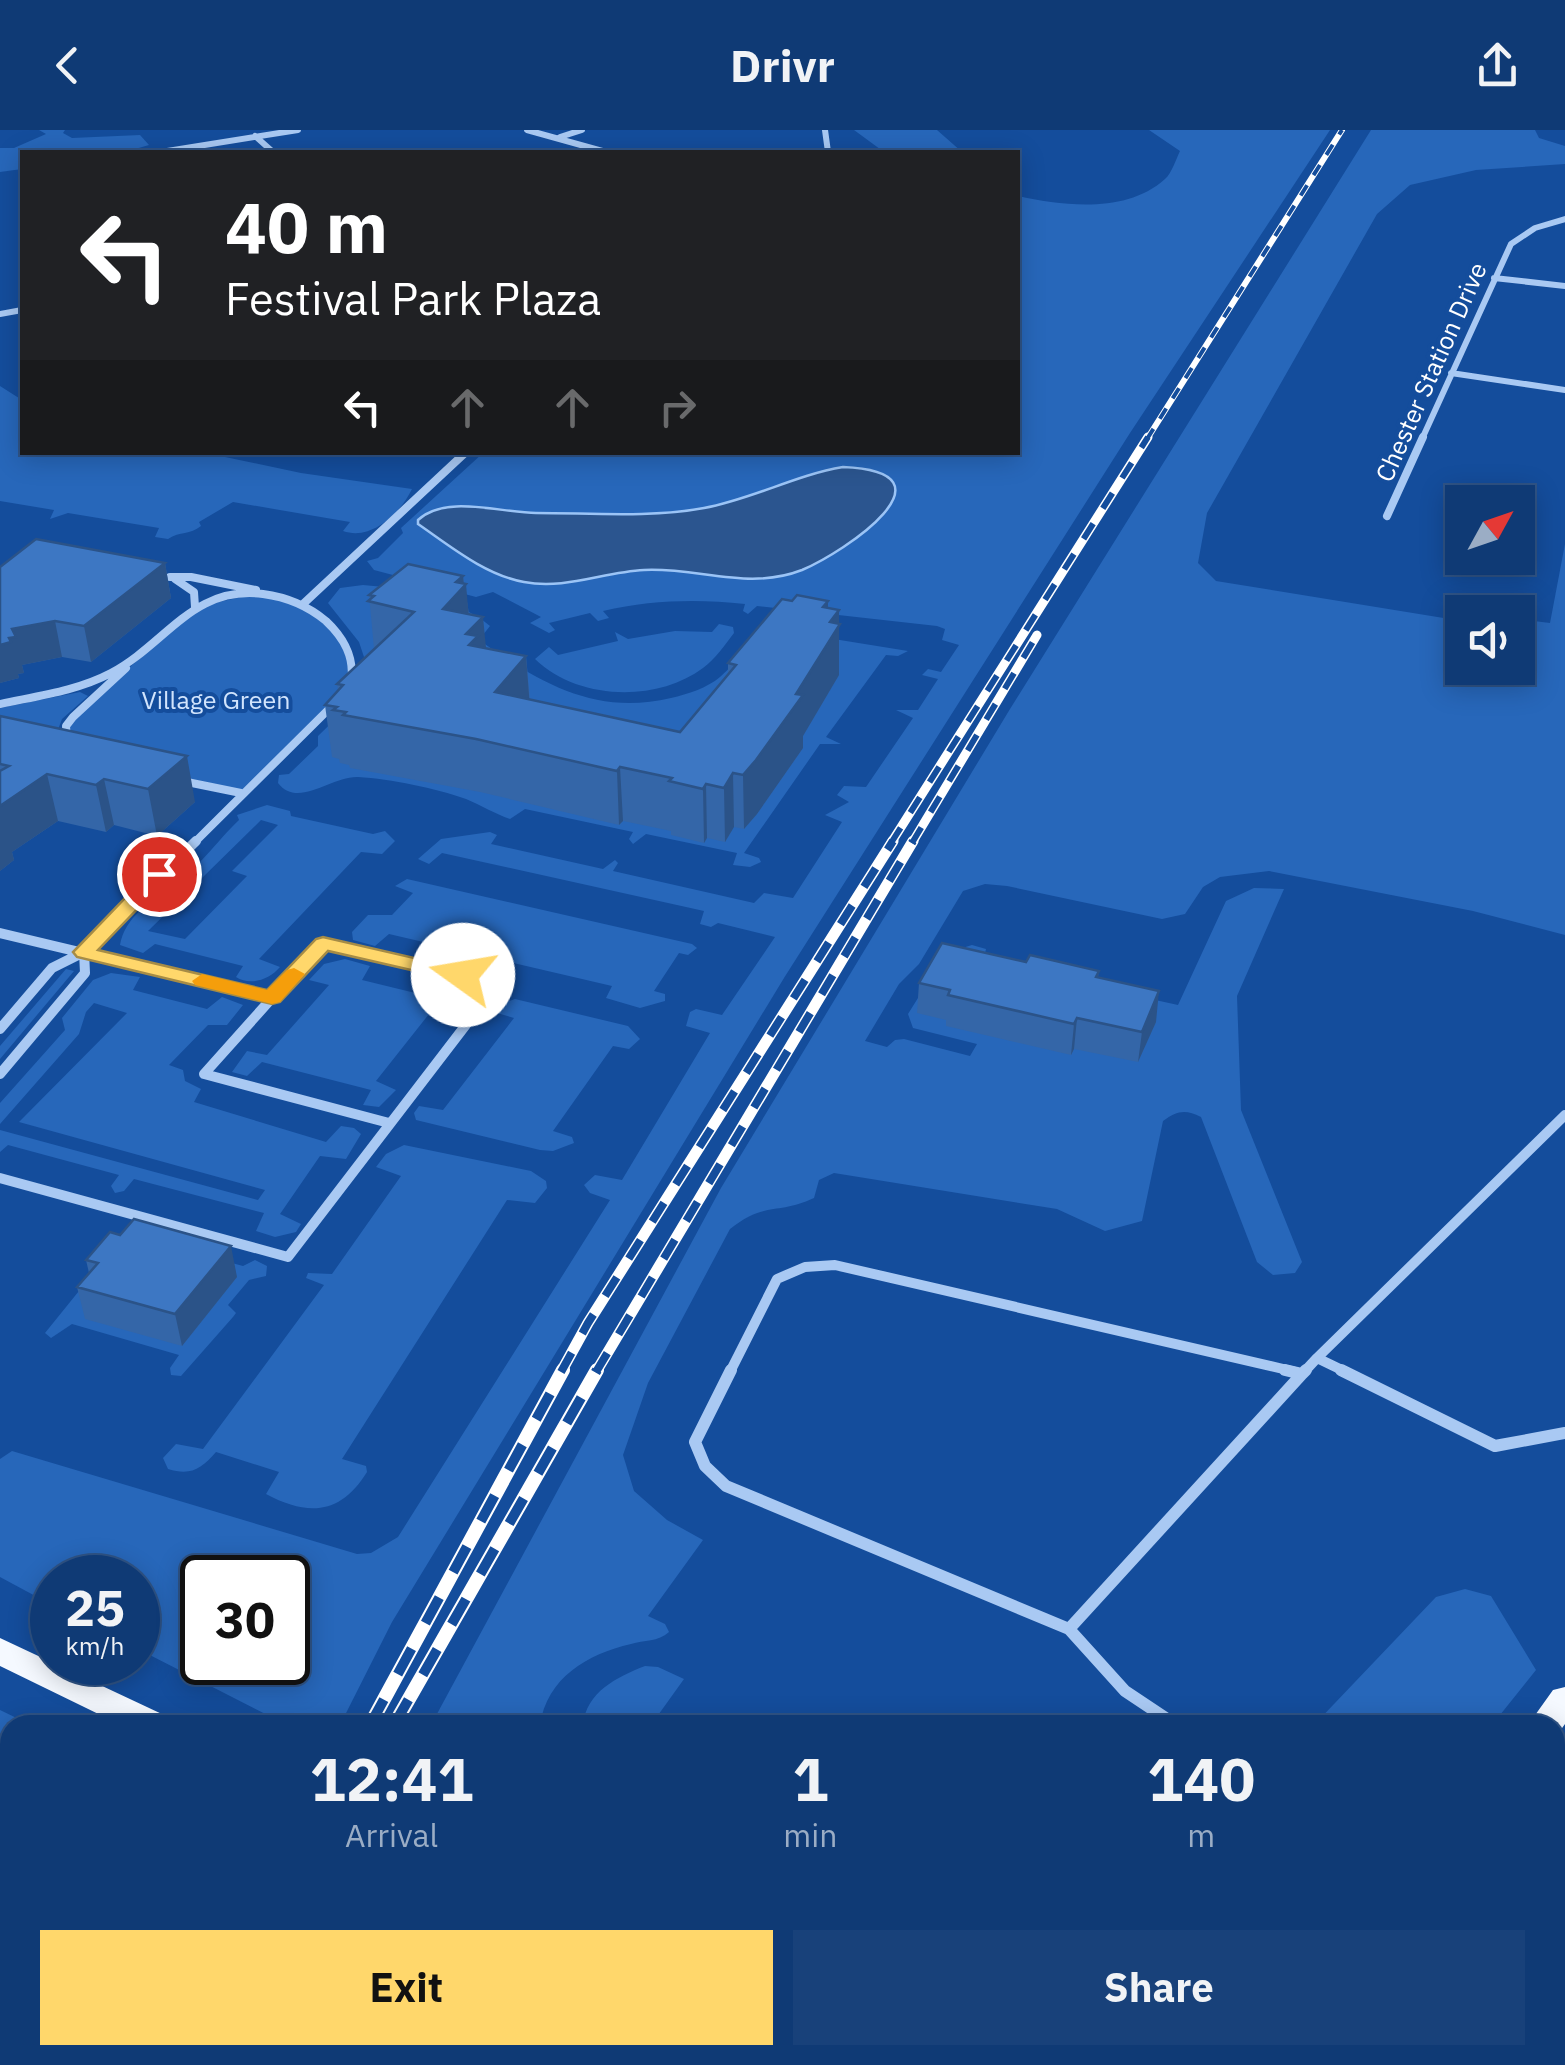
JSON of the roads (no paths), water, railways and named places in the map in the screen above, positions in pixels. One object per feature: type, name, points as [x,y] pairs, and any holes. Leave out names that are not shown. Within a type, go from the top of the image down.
[{"type":"main road","points":[[0,1651],[131,1715]]},
{"type":"street","points":[[173,150],[298,130]]},
{"type":"street","points":[[526,130],[599,150]]},
{"type":"street","points":[[556,138],[582,130]]},
{"type":"street","points":[[254,136],[271,150]]},
{"type":"street","name":"Chester Station Drive","points":[[1387,516],[1511,244],[1535,228],[1565,219]]},
{"type":"street","points":[[1494,278],[1565,286]]},
{"type":"street","points":[[1451,373],[1565,390]]},
{"type":"street","points":[[302,604],[463,455]]},
{"type":"street","points":[[0,1029],[52,968],[84,952],[330,709],[352,679],[354,666],[340,635],[302,604],[242,584],[170,578],[188,585],[196,598],[195,607]]},
{"type":"street","points":[[80,751],[68,742],[66,726],[195,607],[239,594],[271,596]]},
{"type":"street","points":[[0,704],[83,684],[134,660]]},
{"type":"street","points":[[176,779],[241,793]]},
{"type":"street","points":[[0,933],[272,998]]},
{"type":"street","points":[[0,1178],[288,1257],[498,983],[323,944],[204,1074],[389,1123]]},
{"type":"street","points":[[0,1074],[85,973],[84,952]]},
{"type":"street","points":[[1069,1629],[1302,1374],[1565,1115]]},
{"type":"street","points":[[1162,1715],[1126,1690],[1069,1629],[726,1486],[705,1466],[695,1442],[777,1279],[805,1267],[835,1265],[1302,1374]]},
{"type":"street","points":[[1318,1358],[1495,1446],[1565,1434]]},
{"type":"railway","points":[[1147,439],[1342,130]]},
{"type":"railway","points":[[891,843],[1148,437]]},
{"type":"railway","points":[[912,843],[1037,635]]},
{"type":"railway","points":[[561,1372],[588,1323],[893,841]]},
{"type":"railway","points":[[596,1372],[913,841]]},
{"type":"railway","points":[[375,1715],[563,1370]]},
{"type":"railway","points":[[400,1715],[597,1370]]},
{"type":"park label","name":"Village Green","points":[[216,700]]}]
